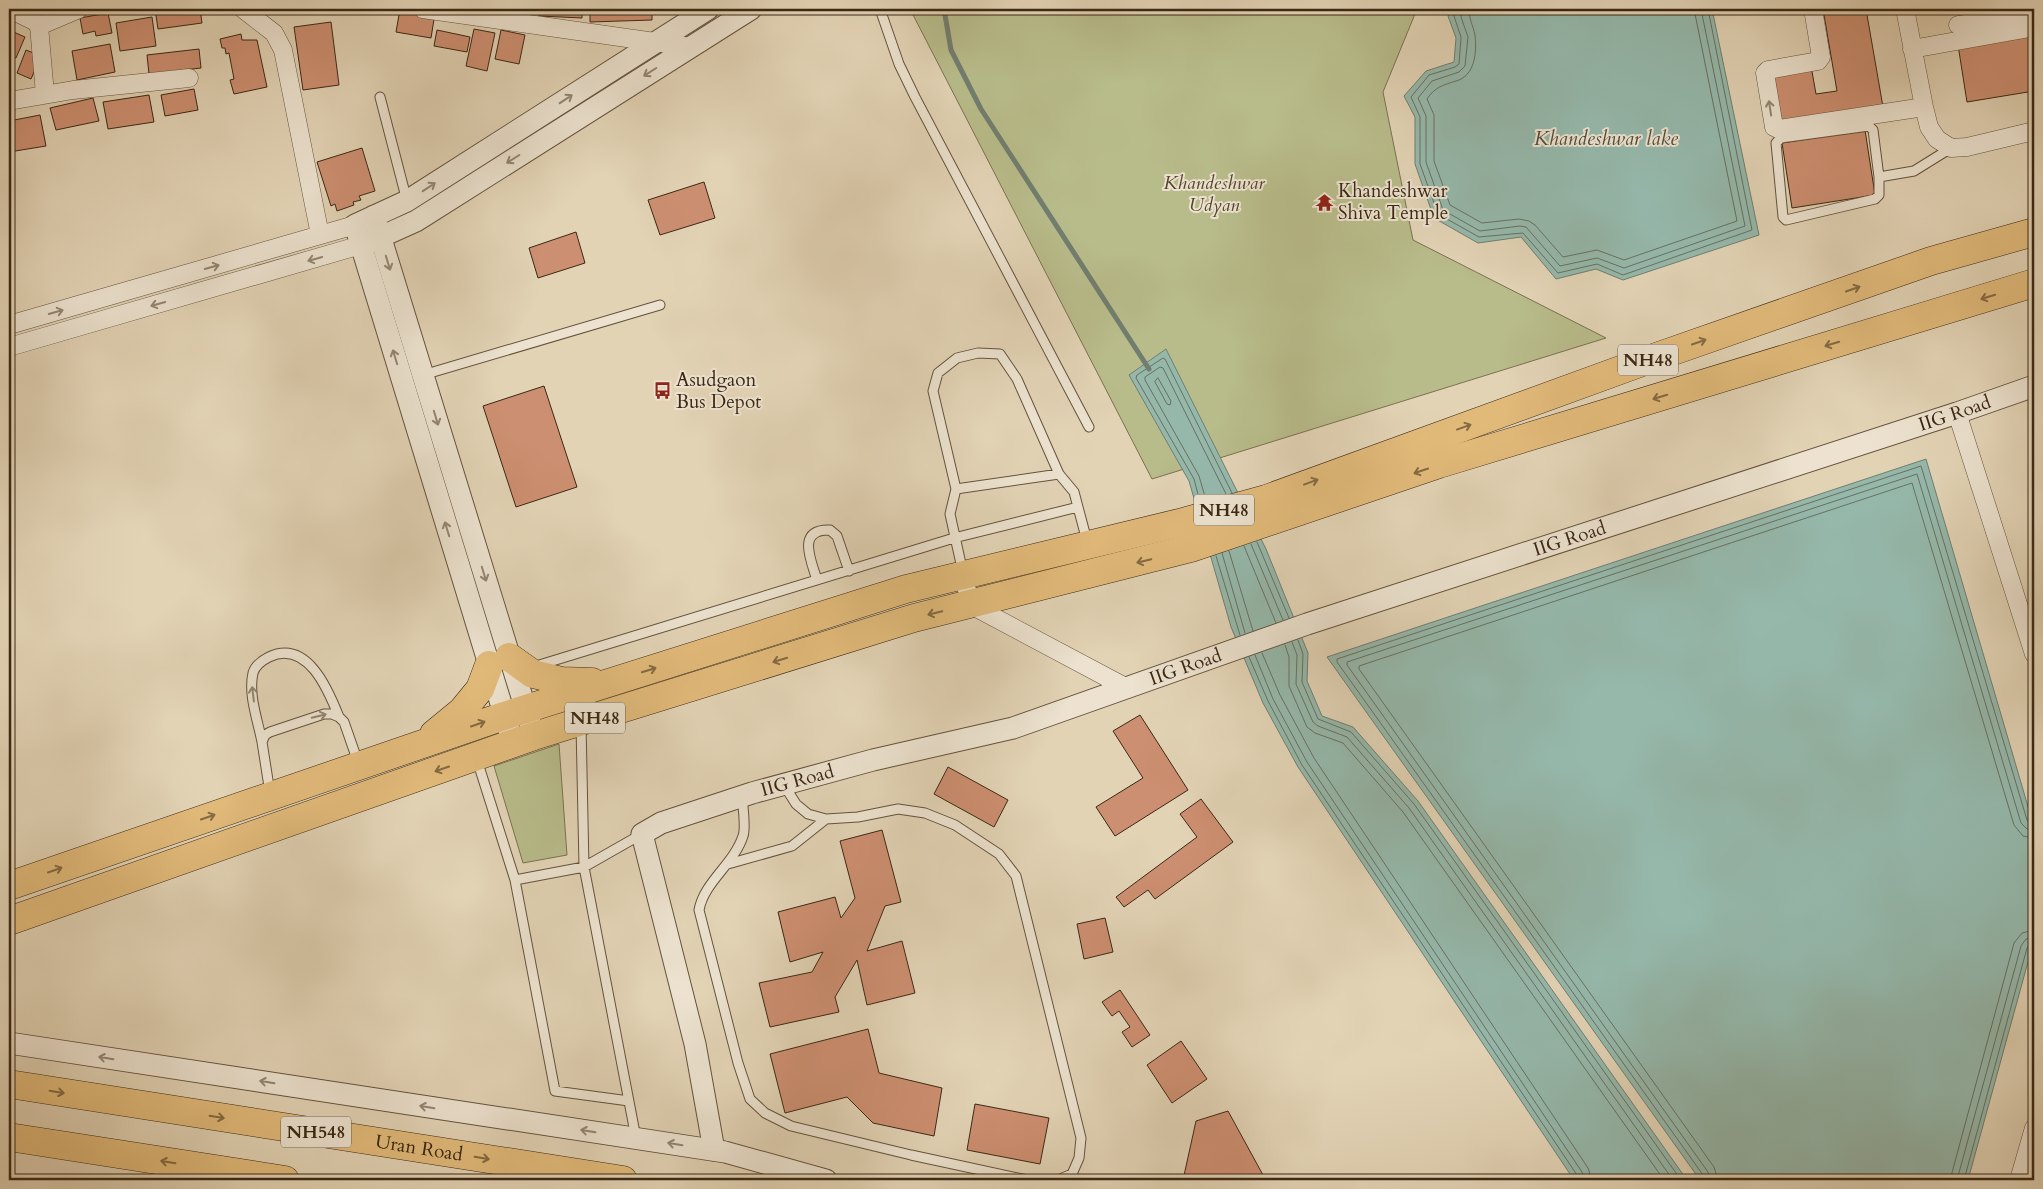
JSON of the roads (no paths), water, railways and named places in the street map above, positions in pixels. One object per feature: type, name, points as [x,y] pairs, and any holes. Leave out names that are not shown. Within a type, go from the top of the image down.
[{"type":"highway","name":"NH48","points":[[9,921],[524,740],[914,618],[1191,548],[1269,510],[1656,356],[1932,261],[2034,232]]},
{"type":"highway","name":"NH48","points":[[9,886],[514,712],[906,589],[1183,522],[1269,510],[1440,464],[2034,282]]},
{"type":"highway","points":[[424,743],[462,711],[480,689],[508,664],[533,674],[562,681],[610,682]]},
{"type":"highway","name":"Uran Road","points":[[9,1084],[622,1180]]},
{"type":"highway","points":[[9,1137],[285,1180]]},
{"type":"street","points":[[9,9],[34,21],[39,26],[45,94]]},
{"type":"street","points":[[39,26],[79,9]]},
{"type":"street","points":[[243,9],[274,33],[283,50],[320,235]]},
{"type":"street","points":[[423,9],[690,47]]},
{"type":"street","points":[[9,325],[364,221],[407,201],[707,9]]},
{"type":"street","points":[[9,347],[371,241],[416,221],[750,9]]},
{"type":"street","points":[[1813,9],[1821,57],[1818,61],[1768,70],[1765,73],[1774,126],[1778,129],[1924,107]]},
{"type":"street","points":[[1905,9],[1924,107],[1929,127],[1937,139],[1951,148],[1967,147],[2034,131]]},
{"type":"street","points":[[1958,26],[2025,12]]},
{"type":"street","points":[[1912,49],[2034,27]]},
{"type":"street","points":[[9,101],[120,84],[190,78]]},
{"type":"street","points":[[364,221],[413,378],[508,664],[514,712],[524,740]]},
{"type":"street","name":"IIG Road","points":[[642,834],[661,823],[783,784],[873,760],[1013,728],[1307,624],[1957,413],[2034,386]]},
{"type":"street","points":[[1957,413],[2034,654]]},
{"type":"street","points":[[964,575],[971,605],[1127,688]]},
{"type":"street","points":[[642,834],[695,1044],[714,1150]]},
{"type":"street","points":[[9,1043],[714,1150],[826,1180]]},
{"type":"street","points":[[2018,1180],[2034,1128]]},
{"type":"lane","points":[[880,9],[899,64],[914,97],[1089,427]]},
{"type":"lane","points":[[380,97],[407,201]]},
{"type":"lane","points":[[1869,126],[1873,130],[1879,177],[1879,194],[1875,199],[1786,220],[1783,217],[1776,143],[1781,138],[1869,126]]},
{"type":"lane","points":[[1879,177],[1914,171],[1951,148]]},
{"type":"lane","points":[[413,378],[660,305]]},
{"type":"lane","points":[[964,575],[950,514],[956,489],[933,390],[938,373],[957,358],[978,353],[1000,354],[1017,379],[1058,474],[1074,492],[1088,545]]},
{"type":"lane","points":[[956,489],[1058,474]]},
{"type":"lane","points":[[508,664],[849,571],[954,538],[1078,506]]},
{"type":"lane","points":[[817,580],[808,546],[810,536],[815,532],[830,530],[837,536],[849,571]]},
{"type":"lane","points":[[270,795],[252,683],[254,670],[263,660],[275,654],[290,654],[303,659],[315,669],[329,691],[339,717],[344,722],[359,765]]},
{"type":"lane","points":[[262,742],[265,735],[292,724],[324,714],[339,717]]},
{"type":"lane","points":[[581,723],[584,867],[636,1138]]},
{"type":"lane","points":[[476,757],[515,880],[555,1091],[629,1100]]},
{"type":"lane","points":[[783,784],[796,804],[808,814],[826,819],[858,817],[898,810],[925,813],[955,826],[999,854],[1016,876],[1080,1138],[1079,1158],[1072,1174],[1058,1180]]},
{"type":"lane","points":[[742,797],[744,835],[728,864],[704,894],[700,910],[738,1063],[750,1099],[764,1113],[791,1126],[911,1155],[1027,1180]]},
{"type":"lane","points":[[728,864],[792,846],[826,819]]},
{"type":"lane","points":[[515,880],[584,867],[642,834]]},
{"type":"water","name":"Khandeshwar lake","points":[[1451,9],[1712,9],[1759,235],[1623,280],[1596,269],[1556,279],[1521,237],[1478,243],[1434,218],[1415,164],[1415,117],[1404,96],[1426,71],[1454,62],[1456,38],[1448,16]]},
{"type":"water","points":[[1166,349],[1266,549],[1308,653],[1307,681],[1322,716],[1353,727],[1418,801],[1687,1180],[1574,1180],[1298,767],[1263,703],[1231,627],[1189,481],[1129,375]]},
{"type":"water","points":[[1926,459],[2034,827],[2034,940],[1968,1180],[1700,1180],[1327,657]]},
{"type":"waterway","points":[[944,9],[951,50],[981,109],[1149,369]]},
{"type":"place","name":"Khandeshwar Shiva Temple","points":[[1324,202]]},
{"type":"place","name":"Asudgaon Bus Depot","points":[[662,391]]},
{"type":"park label","name":"Khandeshwar Udyan","points":[[1214,194]]}]
